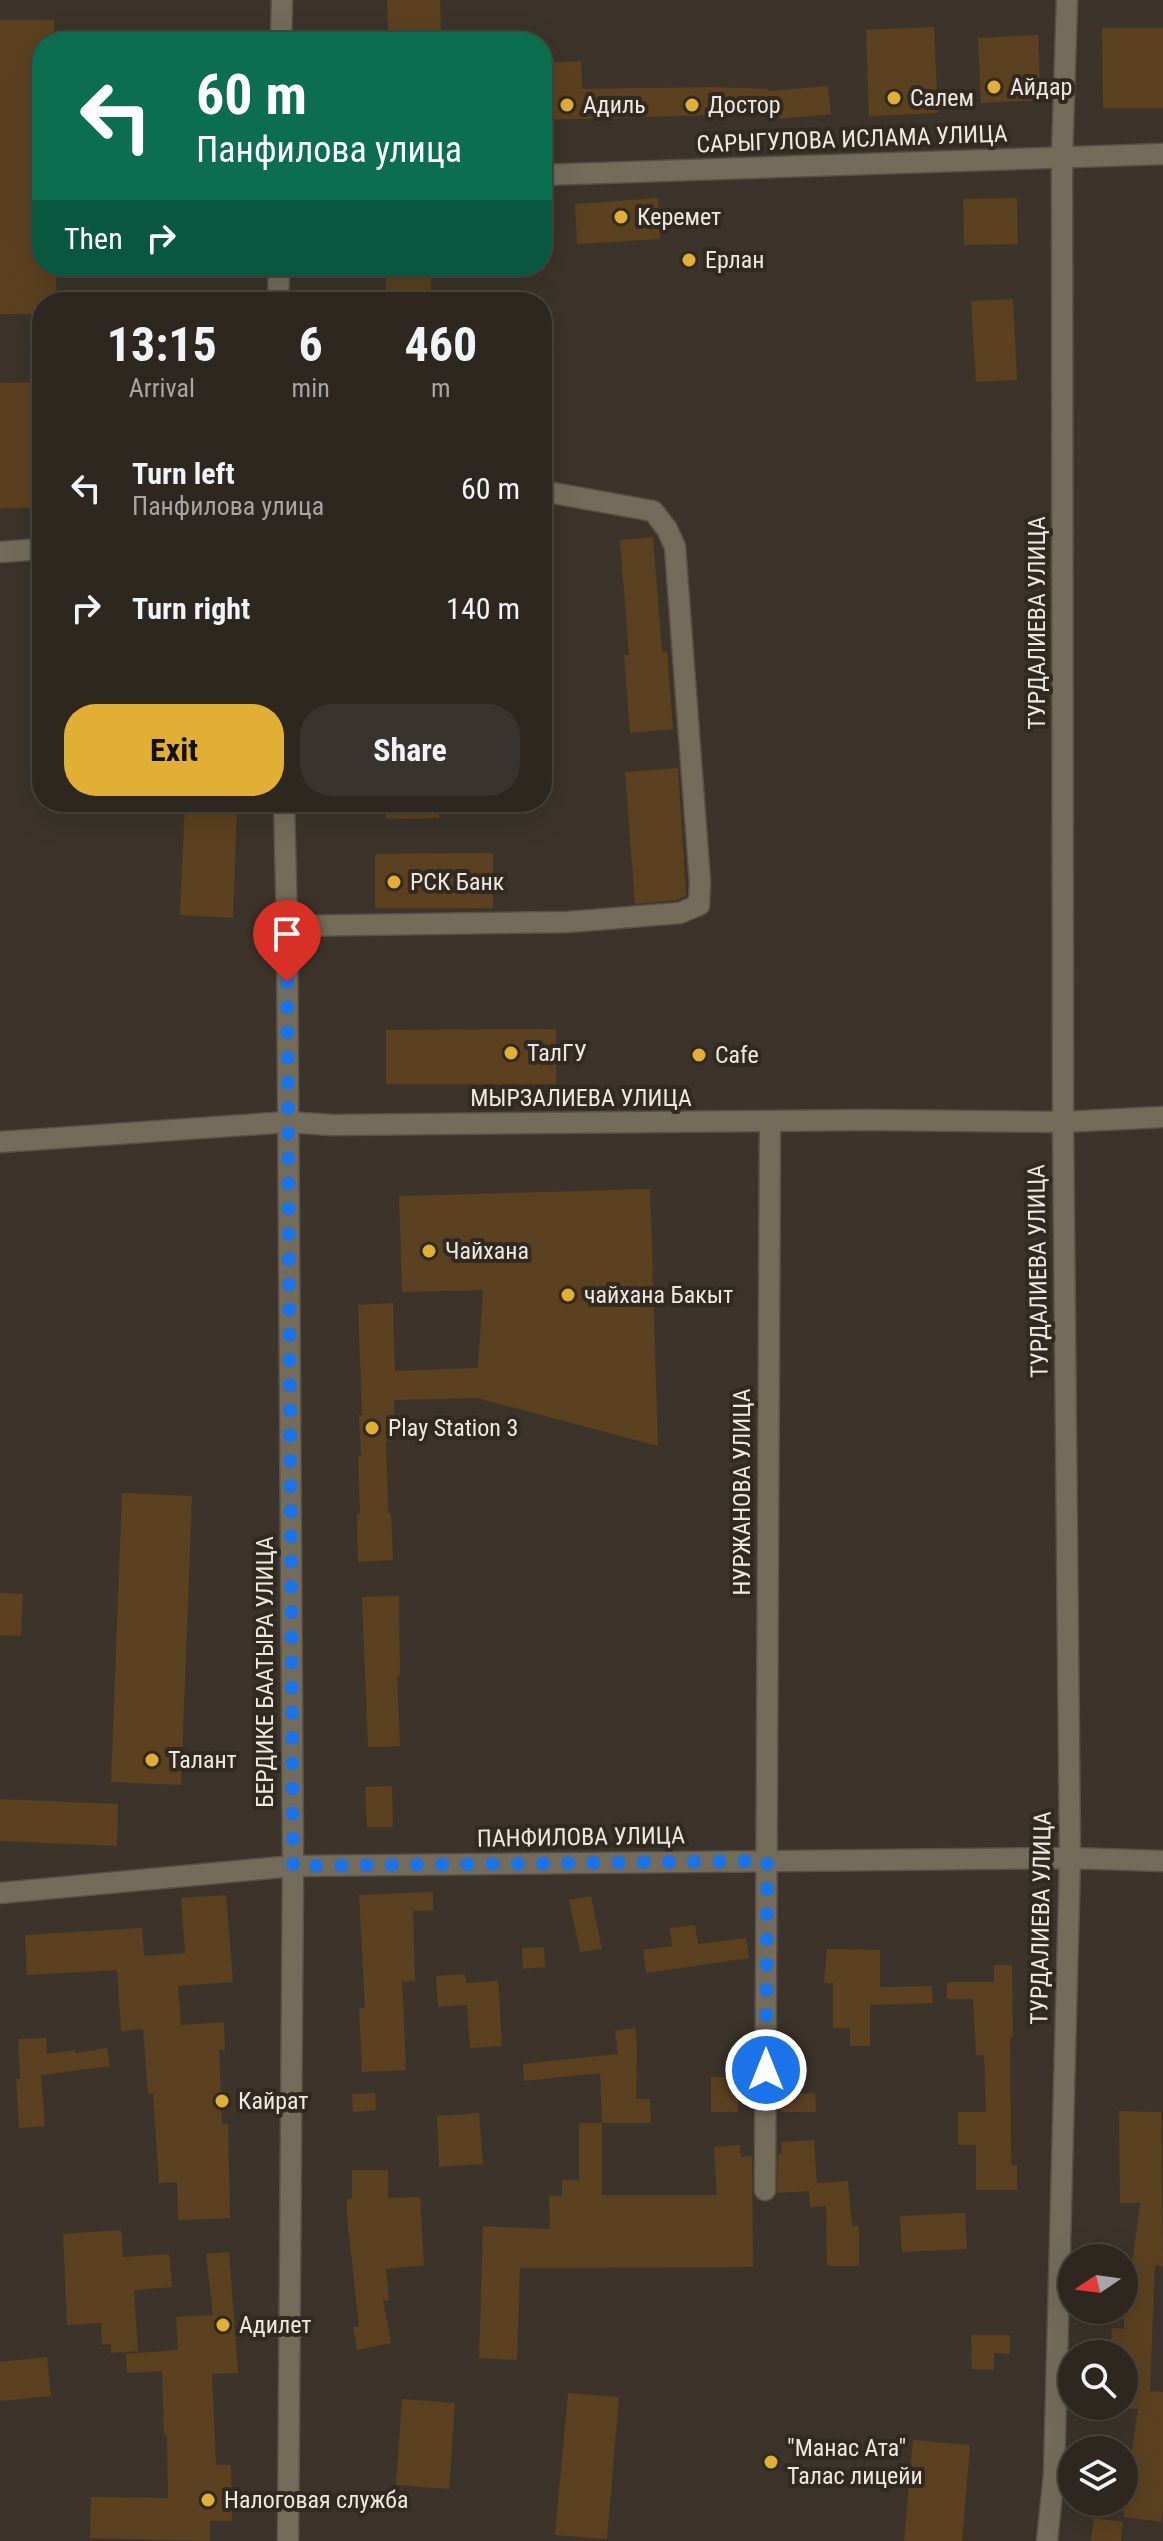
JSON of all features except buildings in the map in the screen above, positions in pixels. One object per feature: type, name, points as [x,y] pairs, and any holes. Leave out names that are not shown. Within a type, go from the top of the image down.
[{"type":"street","points":[[281,32],[282,0]]},
{"type":"street","name":"ТУРДАЛИЕВА УЛИЦА","points":[[1047,2541],[1054,2474],[1070,1858],[1063,1122],[1062,158],[1067,0]]},
{"type":"street","name":"САРЫГУЛОВА ИСЛАМА УЛИЦА","points":[[552,175],[1163,154]]},
{"type":"street","points":[[287,926],[568,922],[680,913],[699,905],[700,882],[675,547],[667,529],[653,511],[552,493]]},
{"type":"street","points":[[0,552],[32,550]]},
{"type":"street","name":"БЕРДИКЕ БААТЫРА УЛИЦА","points":[[284,812],[293,1866],[288,2541]]},
{"type":"street","name":"МЫРЗАЛИЕВА УЛИЦА","points":[[0,1142],[288,1122],[331,1125],[869,1120],[1063,1122],[1163,1117]]},
{"type":"street","name":"НУРЖАНОВА УЛИЦА","points":[[765,2190],[770,1123]]},
{"type":"street","name":"ПАНФИЛОВА УЛИЦА","points":[[0,1893],[293,1866],[1070,1858],[1163,1861]]},
{"type":"place","name":"Айдар","points":[[994,87]]},
{"type":"place","name":"Салем","points":[[894,98]]},
{"type":"place","name":"Адиль","points":[[567,105]]},
{"type":"place","name":"Достор","points":[[692,105]]},
{"type":"place","name":"Керемет","points":[[621,217]]},
{"type":"place","name":"Ерлан","points":[[689,260]]},
{"type":"place","name":"РСК Банк","points":[[394,882]]},
{"type":"place","name":"ТалГУ","points":[[511,1053]]},
{"type":"place","name":"Cafe","points":[[699,1055]]},
{"type":"place","name":"Чайхана","points":[[429,1251]]},
{"type":"place","name":"чайхана Бакыт","points":[[568,1295]]},
{"type":"place","name":"Play Station 3","points":[[372,1428]]},
{"type":"place","name":"Талант","points":[[152,1760]]},
{"type":"place","name":"Кайрат","points":[[222,2101]]},
{"type":"place","name":"Адилет","points":[[223,2325]]},
{"type":"place","name":"\"Манас Ата\" Талас лицейи","points":[[771,2462]]},
{"type":"place","name":"Налоговая служба","points":[[208,2500]]},
{"type":"route","points":[[287,982],[293,1866],[767,1861],[766,2070]]}]
